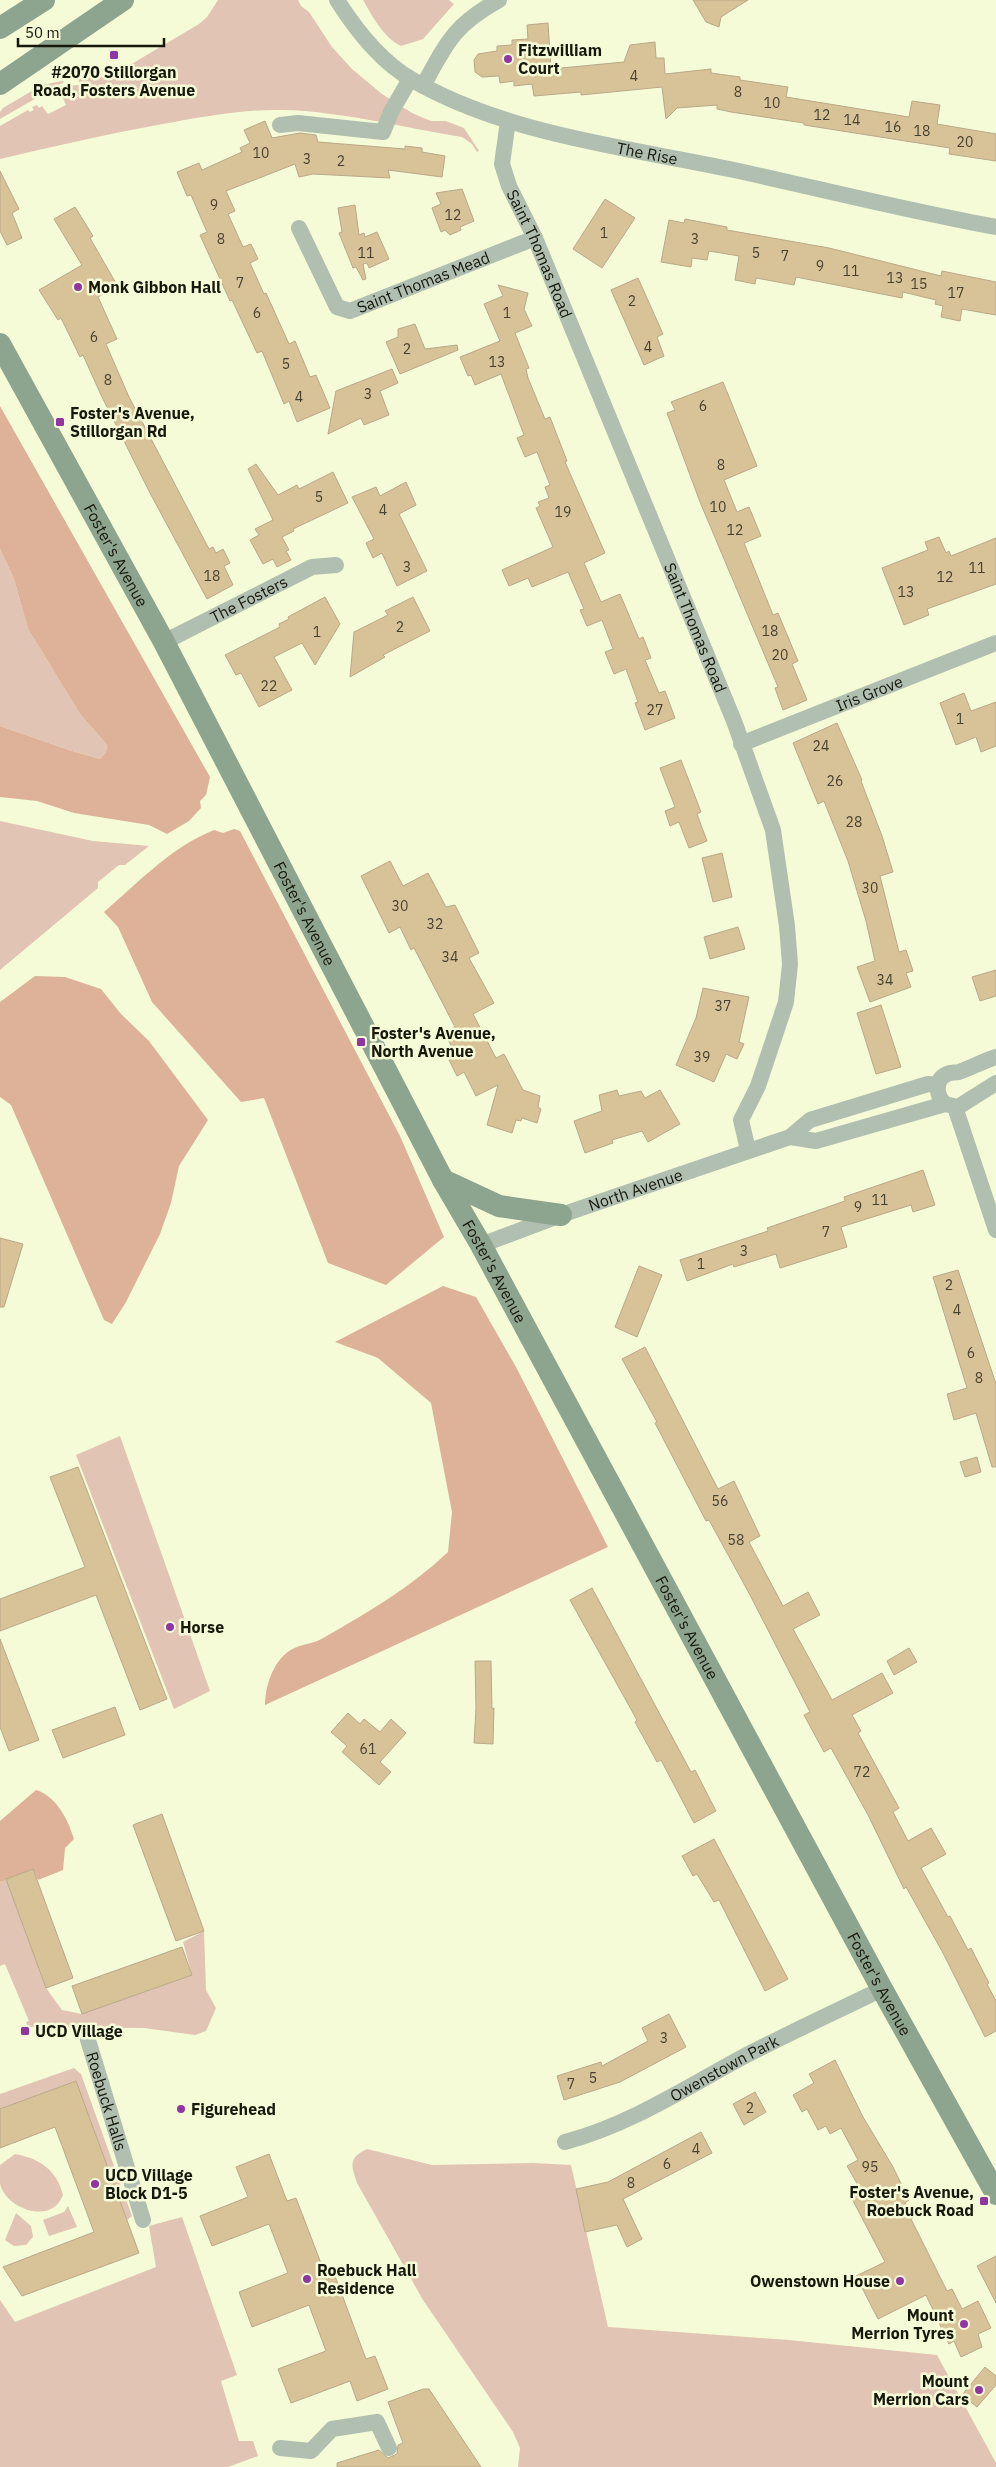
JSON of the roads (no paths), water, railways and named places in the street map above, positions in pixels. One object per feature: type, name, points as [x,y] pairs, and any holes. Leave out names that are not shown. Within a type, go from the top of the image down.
[{"type":"main road","points":[[0,28],[44,0]]},
{"type":"main road","points":[[0,84],[123,0]]},
{"type":"main road","name":"Foster's Avenue","points":[[0,344],[164,642],[443,1180],[481,1245],[882,1989],[996,2194]]},
{"type":"main road","points":[[443,1180],[499,1206],[561,1215]]},
{"type":"street","name":"The Rise","points":[[338,0],[351,22],[378,53],[417,82],[468,107],[508,121],[602,143],[996,227]]},
{"type":"street","points":[[280,124],[298,123],[383,132],[391,112],[417,82],[456,30],[480,11],[499,0]]},
{"type":"street","name":"Saint Thomas Road","points":[[508,121],[502,164],[509,186],[535,238],[734,722],[773,830],[787,926],[790,964],[786,1002],[774,1042],[758,1086],[740,1120],[748,1150]]},
{"type":"street","name":"Saint Thomas Mead","points":[[299,228],[337,307],[350,311],[535,238]]},
{"type":"street","name":"The Fosters","points":[[164,642],[312,567],[336,565]]},
{"type":"street","name":"Iris Grove","points":[[741,744],[996,643]]},
{"type":"street","name":"North Avenue","points":[[481,1245],[561,1215],[790,1137],[810,1120],[928,1084],[938,1085],[947,1074],[957,1073],[996,1057]]},
{"type":"street","points":[[957,1073],[970,1082],[970,1097]]},
{"type":"street","name":"North Avenue","points":[[790,1137],[816,1142],[950,1106],[964,1104],[970,1097],[996,1083]]},
{"type":"street","points":[[938,1085],[938,1096],[950,1106],[996,1230]]},
{"type":"street","name":"Owenstown Park","points":[[566,2142],[623,2123],[743,2057],[882,1989]]},
{"type":"street","name":"Roebuck Halls","points":[[88,2040],[143,2220]]},
{"type":"street","points":[[280,2448],[311,2451],[332,2429],[377,2422],[388,2448]]},
{"type":"place","name":"#2070 Stillorgan Road, Fosters Avenue","points":[[114,55]]},
{"type":"place","name":"Fitzwilliam Court","points":[[508,59]]},
{"type":"place","name":"Monk Gibbon Hall","points":[[78,287]]},
{"type":"place","name":"Foster's Avenue, Stillorgan Rd","points":[[60,422]]},
{"type":"place","name":"Foster's Avenue, North Avenue","points":[[361,1042]]},
{"type":"place","name":"Horse","points":[[170,1627]]},
{"type":"place","name":"UCD Village","points":[[25,2031]]},
{"type":"place","name":"Figurehead","points":[[181,2109]]},
{"type":"place","name":"UCD Village Block D1-5","points":[[95,2184]]},
{"type":"place","name":"Foster's Avenue, Roebuck Road","points":[[984,2201]]},
{"type":"place","name":"Roebuck Hall Residence","points":[[307,2279]]},
{"type":"place","name":"Owenstown House","points":[[900,2281]]},
{"type":"place","name":"Mount Merrion Tyres","points":[[964,2324]]},
{"type":"place","name":"Mount Merrion Cars","points":[[979,2390]]}]
